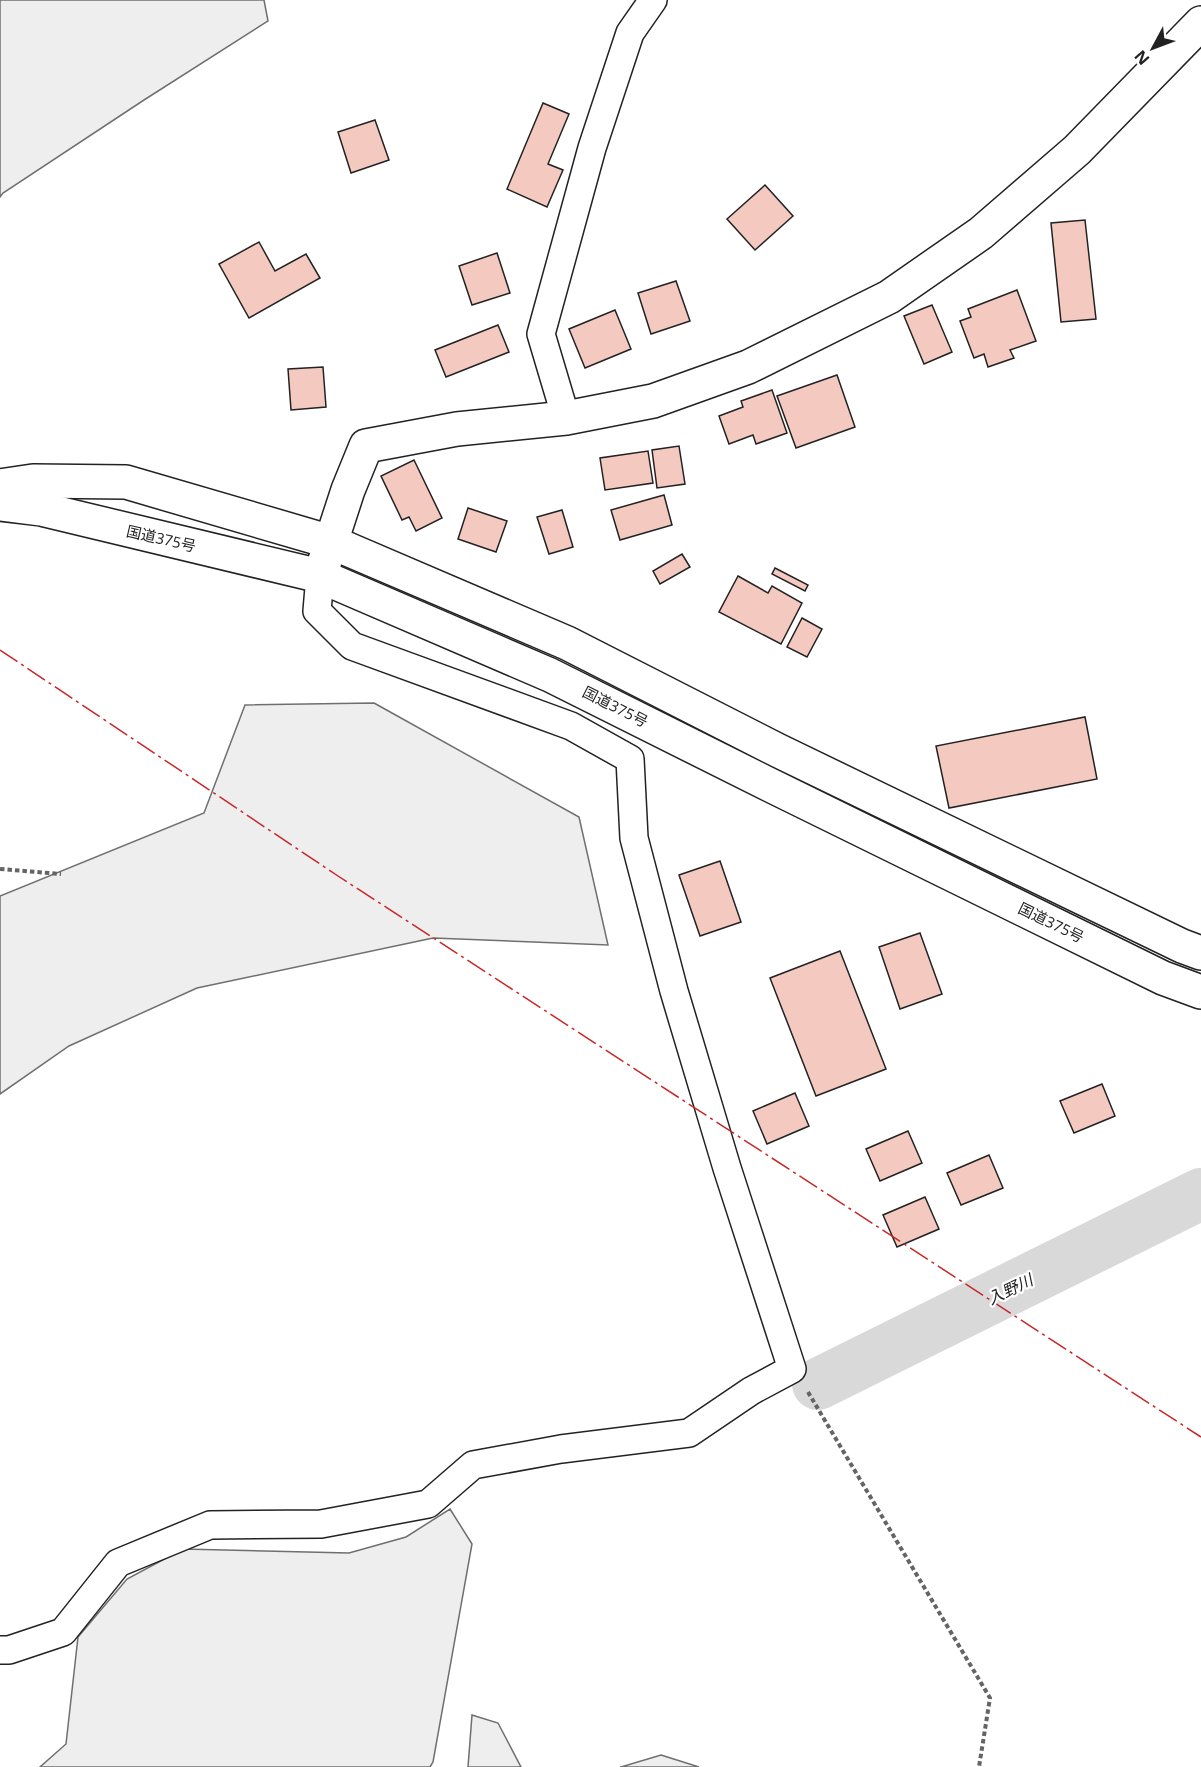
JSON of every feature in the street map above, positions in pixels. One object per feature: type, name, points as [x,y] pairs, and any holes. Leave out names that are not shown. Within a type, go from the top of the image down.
[{"type":"main road","points":[[320,576],[330,542],[366,446],[457,429],[566,418],[653,401],[737,371],[889,297],[981,232],[1077,150],[1201,23]]},
{"type":"main road","points":[[0,486],[33,481],[126,482],[330,542],[567,643],[777,750],[1182,946],[1201,953]]},
{"type":"main road","name":"国道375号","points":[[0,504],[41,509],[320,576],[550,675],[1152,973],[1201,992]]},
{"type":"street","points":[[566,418],[541,334],[592,148],[630,33],[653,0]]},
{"type":"street","points":[[0,1650],[9,1650],[63,1632],[118,1563],[210,1526],[321,1524],[428,1504],[473,1465],[561,1449],[689,1433],[751,1391],[792,1369],[727,1168],[674,991],[634,838],[630,759],[572,726],[351,646],[317,610],[320,576]]},
{"type":"path","points":[[0,869],[61,874]]},
{"type":"path","points":[[792,1369],[817,1405],[990,1698],[979,1767]]},
{"type":"shaded area","points":[[0,0],[264,0],[268,21],[144,100],[0,197]]},
{"type":"shaded area","points":[[374,703],[579,817],[608,945],[433,938],[197,988],[69,1046],[0,1094],[0,896],[204,813],[245,705]]},
{"type":"shaded area","points":[[450,1509],[472,1544],[433,1762],[430,1767],[40,1767],[66,1744],[78,1637],[127,1579],[183,1549],[349,1553],[406,1537]]},
{"type":"shaded area","points":[[472,1715],[498,1723],[521,1767],[468,1767]]},
{"type":"shaded area","points":[[661,1755],[699,1767],[621,1767]]},
{"type":"building","points":[[543,103],[569,114],[548,164],[563,170],[547,207],[507,189]]},
{"type":"building","points":[[375,120],[389,160],[351,173],[338,132]]},
{"type":"building","points":[[765,185],[793,216],[755,250],[727,219]]},
{"type":"building","points":[[1085,220],[1096,319],[1061,322],[1051,223]]},
{"type":"building","points":[[259,242],[275,271],[306,254],[320,278],[249,318],[219,264]]},
{"type":"building","points":[[497,253],[510,293],[472,305],[459,266]]},
{"type":"building","points":[[676,281],[690,321],[651,334],[638,293]]},
{"type":"building","points":[[1017,290],[1036,341],[1010,350],[1014,358],[988,367],[984,354],[974,358],[960,321],[971,317],[968,309]]},
{"type":"building","points":[[932,305],[952,352],[924,364],[904,316]]},
{"type":"building","points":[[615,310],[631,349],[585,368],[569,329]]},
{"type":"building","points":[[498,325],[509,352],[446,377],[435,350]]},
{"type":"building","points":[[323,367],[326,407],[291,410],[288,369]]},
{"type":"building","points":[[837,375],[855,427],[796,448],[777,396]]},
{"type":"building","points":[[772,390],[787,433],[756,444],[753,435],[729,444],[719,416],[743,407],[741,401]]},
{"type":"building","points":[[679,446],[685,484],[657,488],[652,450]]},
{"type":"building","points":[[648,451],[653,483],[605,490],[600,458]]},
{"type":"building","points":[[414,460],[442,518],[416,531],[409,517],[402,520],[381,476]]},
{"type":"building","points":[[664,495],[672,525],[620,540],[611,510]]},
{"type":"building","points":[[468,508],[507,521],[496,552],[458,539]]},
{"type":"building","points":[[562,510],[573,547],[549,554],[537,517]]},
{"type":"building","points":[[682,554],[690,567],[660,584],[653,571]]},
{"type":"building","points":[[775,568],[808,585],[805,591],[772,574]]},
{"type":"building","points":[[738,576],[768,593],[772,586],[802,603],[781,644],[719,612]]},
{"type":"building","points":[[802,618],[822,629],[807,657],[787,647]]},
{"type":"building","points":[[1085,717],[1097,779],[949,808],[936,746]]},
{"type":"building","points":[[720,861],[741,922],[700,936],[679,875]]},
{"type":"building","points":[[920,933],[942,994],[900,1009],[879,947]]},
{"type":"building","points":[[840,951],[886,1069],[816,1096],[770,978]]},
{"type":"building","points":[[1102,1084],[1115,1116],[1074,1133],[1060,1101]]},
{"type":"building","points":[[795,1093],[809,1126],[767,1144],[753,1111]]},
{"type":"building","points":[[908,1131],[922,1163],[880,1181],[866,1149]]},
{"type":"building","points":[[989,1155],[1003,1188],[961,1205],[947,1173]]},
{"type":"building","points":[[925,1197],[939,1229],[897,1247],[883,1215]]},
{"type":"waterway","name":"入野川","points":[[818,1384],[1201,1194]]},
{"type":"power","points":[[0,650],[338,876],[1201,1437]]}]
